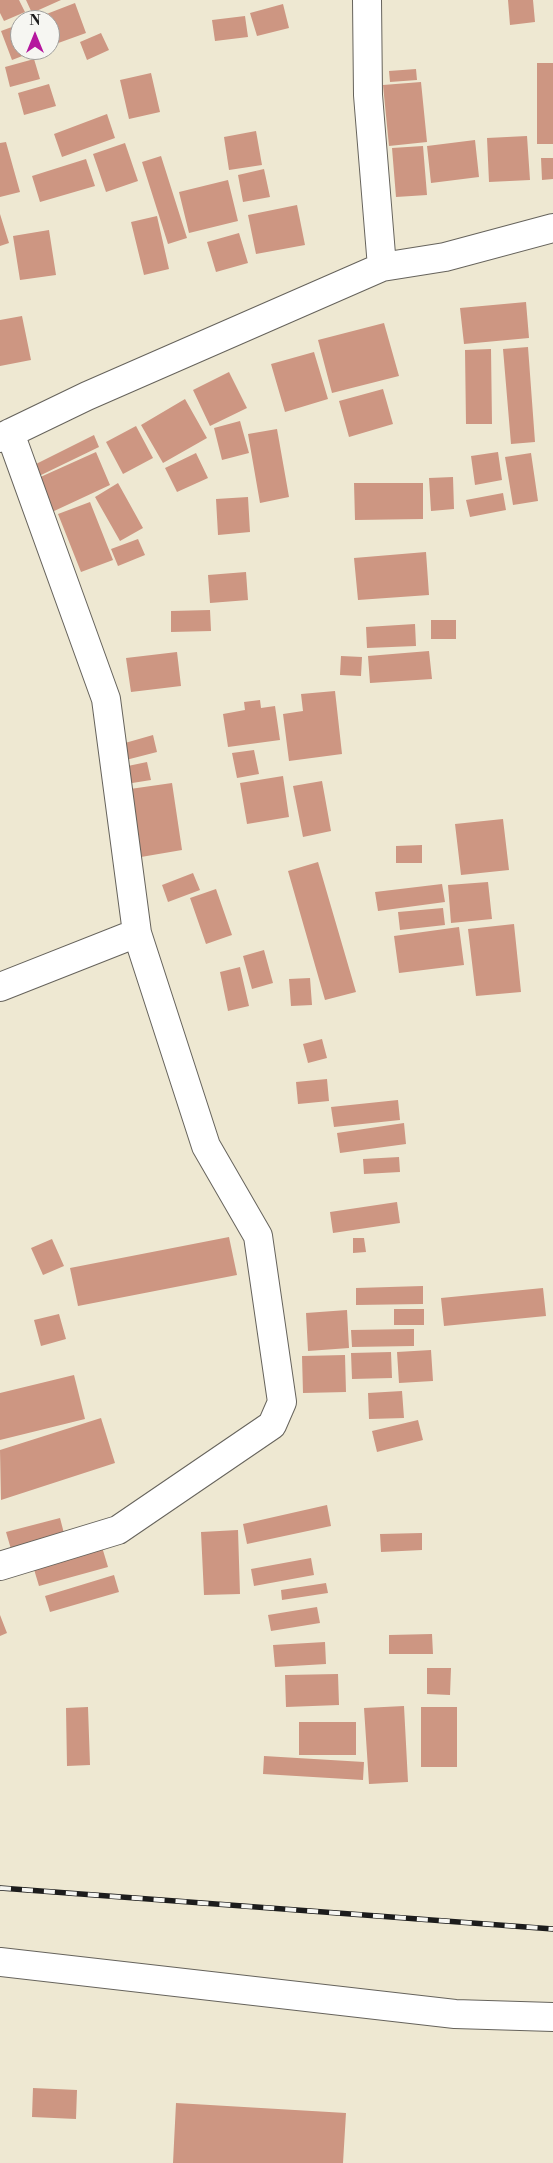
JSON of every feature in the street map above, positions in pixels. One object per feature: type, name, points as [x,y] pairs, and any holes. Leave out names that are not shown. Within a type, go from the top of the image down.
[{"type":"street","points":[[367,0],[368,95],[382,266]]},
{"type":"street","points":[[0,1566],[118,1530],[272,1425],[282,1402],[258,1236],[206,1146],[137,933],[106,699],[5,436],[87,396],[382,266],[445,257],[553,228]]},
{"type":"street","points":[[0,987],[137,933]]},
{"type":"street","points":[[0,1962],[455,2014],[553,2017]]},
{"type":"building","points":[[0,0],[19,0],[24,10],[10,10],[10,18],[4,21],[0,13]]},
{"type":"building","points":[[26,0],[61,0],[39,10],[31,10]]},
{"type":"building","points":[[508,0],[533,0],[535,22],[510,25]]},
{"type":"building","points":[[75,3],[86,33],[60,42],[60,10],[57,10]]},
{"type":"building","points":[[283,4],[289,28],[257,36],[250,13]]},
{"type":"building","points":[[245,16],[248,37],[215,41],[212,20]]},
{"type":"building","points":[[10,28],[10,55],[1,31]]},
{"type":"building","points":[[101,33],[109,50],[87,60],[80,42]]},
{"type":"building","points":[[34,60],[40,79],[10,87],[5,67]]},
{"type":"building","points":[[537,63],[553,63],[553,144],[537,144]]},
{"type":"building","points":[[416,69],[417,80],[390,82],[389,71]]},
{"type":"building","points":[[151,73],[160,112],[129,119],[120,80]]},
{"type":"building","points":[[421,82],[427,142],[389,146],[383,85]]},
{"type":"building","points":[[49,84],[56,106],[24,115],[18,93]]},
{"type":"building","points":[[107,114],[115,138],[62,157],[54,134]]},
{"type":"building","points":[[256,131],[262,165],[229,170],[224,137]]},
{"type":"building","points":[[527,136],[530,180],[489,182],[487,138]]},
{"type":"building","points":[[475,140],[479,177],[431,183],[427,146]]},
{"type":"building","points":[[6,142],[20,192],[0,197],[0,143]]},
{"type":"building","points":[[125,143],[138,181],[106,192],[93,154]]},
{"type":"building","points":[[423,146],[427,195],[396,197],[392,148]]},
{"type":"building","points":[[161,156],[187,238],[168,244],[142,162]]},
{"type":"building","points":[[541,158],[553,158],[553,179],[542,180]]},
{"type":"building","points":[[86,159],[95,186],[40,202],[32,176]]},
{"type":"building","points":[[264,169],[270,197],[243,202],[238,175]]},
{"type":"building","points":[[228,180],[238,221],[189,233],[179,192]]},
{"type":"building","points":[[297,205],[305,245],[256,254],[248,215]]},
{"type":"building","points":[[0,214],[9,243],[0,246]]},
{"type":"building","points":[[157,216],[169,269],[144,275],[131,222]]},
{"type":"building","points":[[49,230],[56,275],[20,280],[13,236]]},
{"type":"building","points":[[239,233],[248,263],[216,272],[207,242]]},
{"type":"building","points":[[526,302],[529,338],[464,344],[460,308]]},
{"type":"building","points":[[22,316],[31,360],[0,366],[0,320]]},
{"type":"building","points":[[384,323],[399,376],[332,393],[318,340]]},
{"type":"building","points":[[528,347],[535,442],[511,444],[503,349]]},
{"type":"building","points":[[491,349],[492,424],[466,424],[465,350]]},
{"type":"building","points":[[314,352],[328,399],[285,412],[271,364]]},
{"type":"building","points":[[229,372],[247,408],[210,426],[193,390]]},
{"type":"building","points":[[383,389],[393,424],[349,437],[339,401]]},
{"type":"building","points":[[185,399],[207,438],[163,463],[141,425]]},
{"type":"building","points":[[240,421],[249,453],[222,460],[214,428]]},
{"type":"building","points":[[136,426],[153,458],[123,474],[106,442]]},
{"type":"building","points":[[277,429],[289,497],[260,503],[248,434]]},
{"type":"building","points":[[94,435],[99,447],[37,477],[32,466]]},
{"type":"building","points":[[96,452],[110,485],[52,512],[36,479]]},
{"type":"building","points":[[498,452],[502,480],[475,485],[471,456]]},
{"type":"building","points":[[196,453],[208,478],[177,492],[165,468]]},
{"type":"building","points":[[531,453],[538,501],[513,505],[505,457]]},
{"type":"building","points":[[453,477],[454,509],[431,511],[429,478]]},
{"type":"building","points":[[118,483],[143,528],[120,541],[95,497]]},
{"type":"building","points":[[354,483],[423,483],[423,519],[355,520]]},
{"type":"building","points":[[503,493],[506,510],[470,517],[466,500]]},
{"type":"building","points":[[248,497],[250,532],[218,535],[216,499]]},
{"type":"building","points":[[90,502],[113,560],[81,572],[58,514]]},
{"type":"building","points":[[138,539],[145,555],[118,566],[111,549]]},
{"type":"building","points":[[426,552],[429,595],[358,600],[354,558]]},
{"type":"building","points":[[246,572],[248,600],[210,603],[208,575]]},
{"type":"building","points":[[210,610],[211,631],[171,632],[171,611]]},
{"type":"building","points":[[431,620],[456,620],[456,639],[431,639]]},
{"type":"building","points":[[415,624],[416,646],[367,648],[366,627]]},
{"type":"building","points":[[429,651],[432,679],[370,683],[368,656]]},
{"type":"building","points":[[177,652],[181,686],[131,692],[126,658]]},
{"type":"building","points":[[341,656],[362,657],[361,676],[340,675]]},
{"type":"building","points":[[335,691],[342,754],[289,761],[283,714],[303,711],[301,694]]},
{"type":"building","points":[[260,700],[261,708],[275,706],[280,740],[228,747],[223,714],[245,710],[244,702]]},
{"type":"building","points":[[153,735],[157,752],[122,761],[118,745]]},
{"type":"building","points":[[254,750],[259,774],[237,778],[232,753]]},
{"type":"building","points":[[147,762],[151,780],[126,784],[123,767]]},
{"type":"building","points":[[283,776],[289,817],[247,824],[240,783]]},
{"type":"building","points":[[322,781],[331,831],[303,837],[293,786]]},
{"type":"building","points":[[172,783],[182,850],[141,857],[130,789]]},
{"type":"building","points":[[503,819],[509,870],[461,875],[455,824]]},
{"type":"building","points":[[422,845],[422,863],[396,863],[396,846]]},
{"type":"building","points":[[318,862],[356,992],[325,1000],[288,871]]},
{"type":"building","points":[[193,873],[200,890],[168,902],[162,885]]},
{"type":"building","points":[[488,882],[492,919],[451,923],[448,885]]},
{"type":"building","points":[[442,884],[445,902],[378,911],[375,892]]},
{"type":"building","points":[[216,889],[232,935],[206,944],[190,898]]},
{"type":"building","points":[[443,908],[445,925],[400,930],[398,912]]},
{"type":"building","points":[[514,924],[521,992],[476,996],[468,929]]},
{"type":"building","points":[[459,927],[464,965],[399,973],[394,936]]},
{"type":"building","points":[[264,950],[273,983],[252,989],[243,956]]},
{"type":"building","points":[[240,967],[249,1006],[228,1011],[220,972]]},
{"type":"building","points":[[310,978],[312,1005],[291,1006],[289,979]]},
{"type":"building","points":[[322,1039],[327,1058],[308,1063],[303,1044]]},
{"type":"building","points":[[327,1079],[329,1101],[298,1104],[296,1082]]},
{"type":"building","points":[[398,1100],[400,1120],[334,1127],[331,1107]]},
{"type":"building","points":[[404,1123],[406,1144],[340,1153],[337,1133]]},
{"type":"building","points":[[399,1157],[400,1172],[364,1174],[363,1159]]},
{"type":"building","points":[[397,1202],[400,1223],[333,1233],[330,1212]]},
{"type":"building","points":[[229,1237],[237,1275],[78,1306],[70,1268]]},
{"type":"building","points":[[353,1238],[364,1238],[366,1252],[353,1253]]},
{"type":"building","points":[[52,1239],[64,1266],[43,1275],[31,1248]]},
{"type":"building","points":[[423,1286],[423,1304],[356,1305],[356,1288]]},
{"type":"building","points":[[543,1288],[546,1316],[444,1326],[441,1298]]},
{"type":"building","points":[[394,1309],[424,1309],[424,1325],[394,1325]]},
{"type":"building","points":[[347,1310],[349,1348],[308,1351],[306,1313]]},
{"type":"building","points":[[59,1314],[66,1339],[41,1346],[34,1320]]},
{"type":"building","points":[[414,1329],[414,1346],[352,1347],[351,1330]]},
{"type":"building","points":[[431,1350],[433,1381],[399,1383],[397,1352]]},
{"type":"building","points":[[391,1352],[392,1378],[352,1379],[351,1353]]},
{"type":"building","points":[[345,1355],[346,1392],[303,1393],[302,1356]]},
{"type":"building","points":[[74,1375],[85,1419],[0,1440],[0,1393]]},
{"type":"building","points":[[402,1391],[404,1418],[369,1419],[368,1393]]},
{"type":"building","points":[[101,1418],[115,1463],[1,1500],[0,1450]]},
{"type":"building","points":[[418,1420],[423,1440],[377,1452],[372,1431]]},
{"type":"building","points":[[327,1505],[331,1526],[247,1544],[243,1524]]},
{"type":"building","points":[[60,1518],[66,1541],[13,1556],[6,1532]]},
{"type":"building","points":[[238,1530],[240,1594],[204,1595],[201,1532]]},
{"type":"building","points":[[422,1533],[422,1550],[381,1552],[380,1534]]},
{"type":"building","points":[[102,1547],[108,1567],[39,1586],[33,1566]]},
{"type":"building","points":[[311,1558],[314,1575],[254,1586],[251,1569]]},
{"type":"building","points":[[114,1575],[119,1592],[50,1612],[45,1596]]},
{"type":"building","points":[[326,1583],[328,1593],[282,1600],[281,1590]]},
{"type":"building","points":[[317,1607],[320,1623],[271,1631],[268,1615]]},
{"type":"building","points":[[0,1615],[7,1633],[0,1636]]},
{"type":"building","points":[[432,1634],[433,1654],[389,1654],[389,1635]]},
{"type":"building","points":[[325,1642],[326,1664],[275,1667],[273,1645]]},
{"type":"building","points":[[427,1668],[451,1668],[450,1695],[427,1694]]},
{"type":"building","points":[[338,1674],[339,1705],[286,1707],[285,1675]]},
{"type":"building","points":[[404,1706],[408,1782],[369,1784],[364,1708]]},
{"type":"building","points":[[88,1707],[90,1765],[67,1766],[66,1708]]},
{"type":"building","points":[[421,1707],[457,1707],[457,1767],[421,1767]]},
{"type":"building","points":[[299,1722],[356,1722],[356,1755],[299,1755]]},
{"type":"building","points":[[264,1756],[364,1762],[363,1780],[263,1774]]},
{"type":"building","points":[[33,2088],[77,2090],[76,2119],[32,2117]]},
{"type":"building","points":[[176,2103],[346,2113],[343,2163],[173,2163]]},
{"type":"railway","points":[[0,1888],[553,1929]]}]
